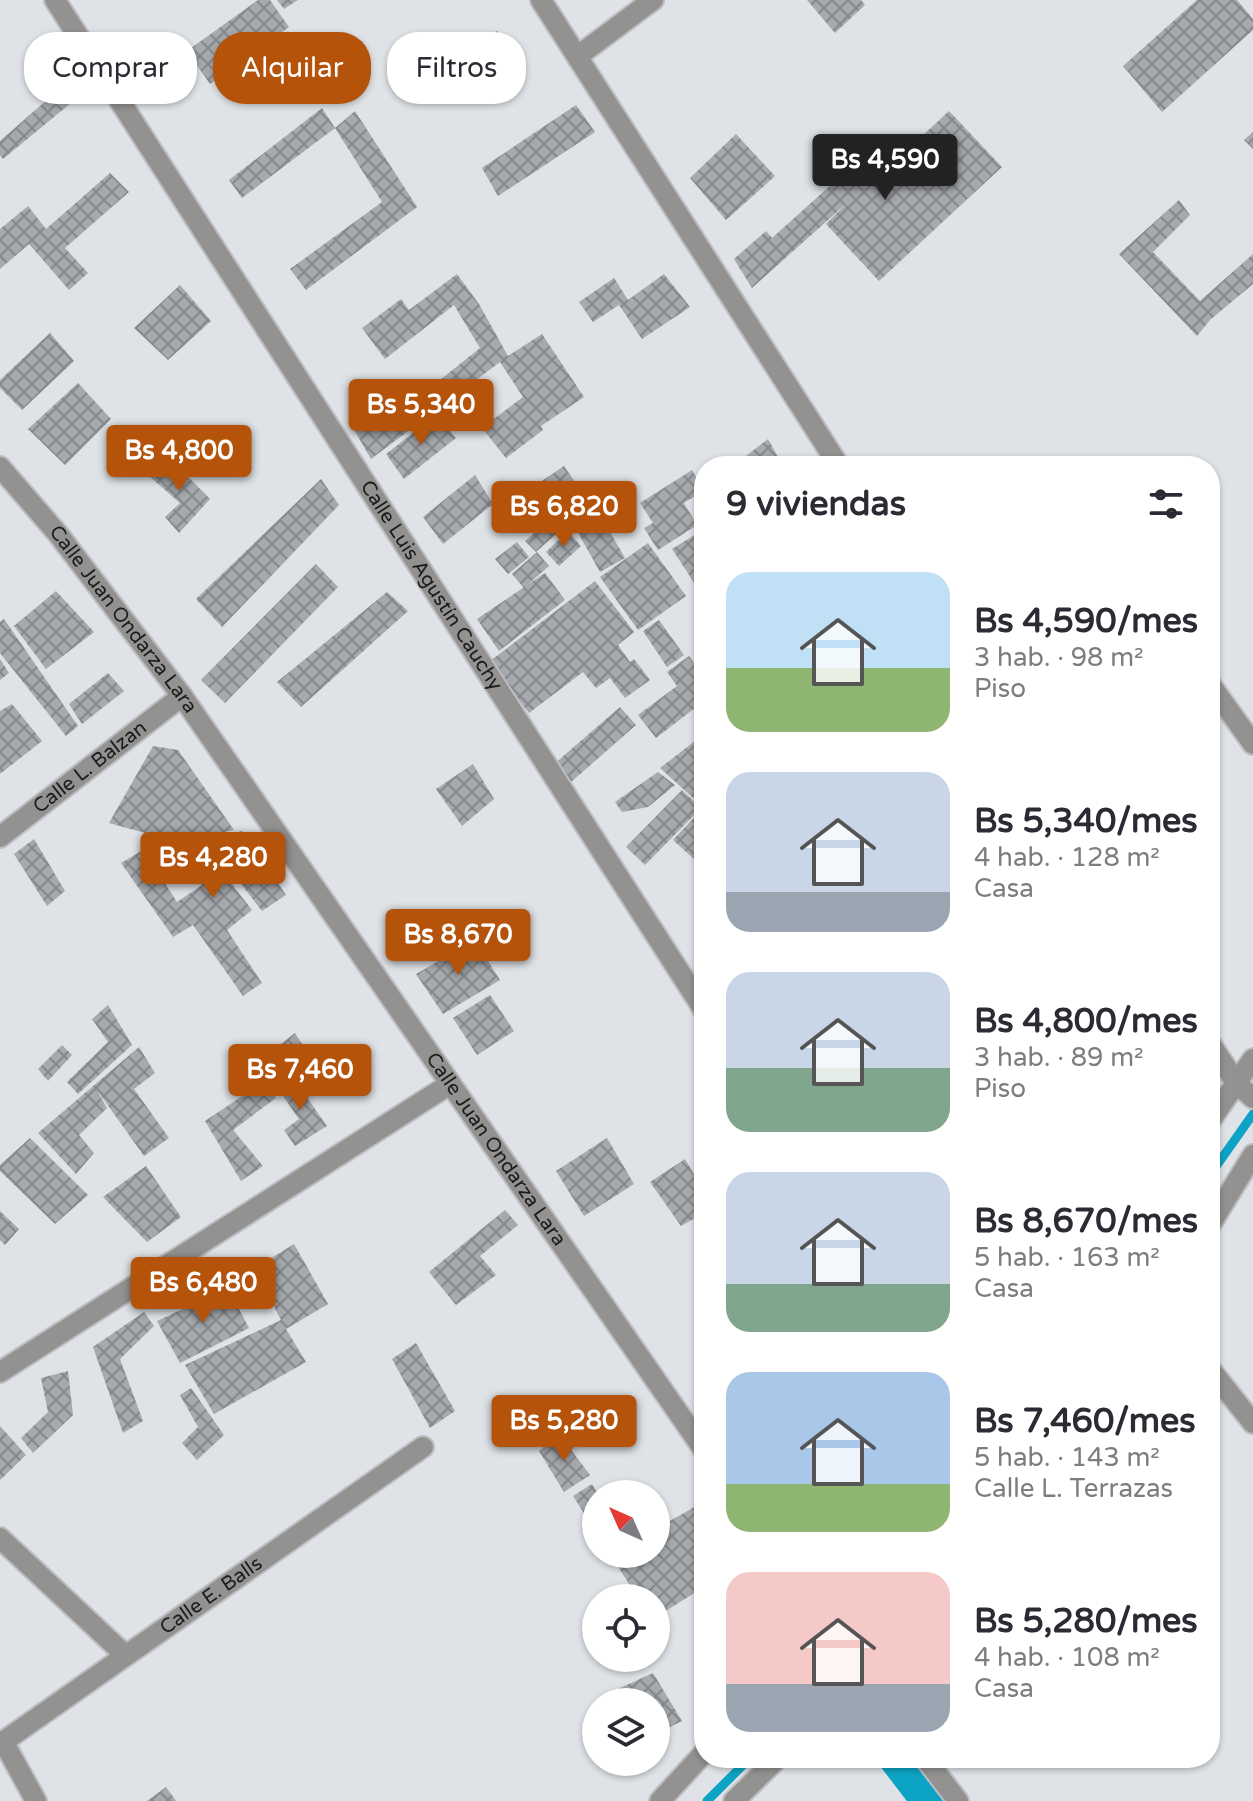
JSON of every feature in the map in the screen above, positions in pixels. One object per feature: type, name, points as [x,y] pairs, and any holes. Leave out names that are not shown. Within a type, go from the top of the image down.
[{"type":"street","name":"Calle Luis Agustín Cauchy","points":[[55,0],[694,994]]},
{"type":"street","points":[[541,0],[833,456]]},
{"type":"street","points":[[578,56],[653,0]]},
{"type":"street","name":"Calle Juan Ondarza Lara","points":[[0,467],[58,534],[182,696],[694,1435]]},
{"type":"street","name":"Calle L. Balzan","points":[[2,831],[182,696]]},
{"type":"street","points":[[1220,698],[1253,744]]},
{"type":"street","points":[[1220,1058],[1237,1084],[1253,1098]]},
{"type":"street","points":[[1220,1107],[1253,1059]]},
{"type":"street","points":[[0,1372],[450,1084]]},
{"type":"street","points":[[1220,1209],[1253,1155]]},
{"type":"street","points":[[1220,1382],[1253,1423]]},
{"type":"street","name":"Calle E. Balls","points":[[2,1742],[423,1447]]},
{"type":"street","points":[[0,1538],[124,1654]]},
{"type":"street","points":[[2,1742],[36,1801]]},
{"type":"street","points":[[660,1801],[694,1764]]},
{"type":"street","points":[[734,1801],[768,1768]]},
{"type":"street","points":[[933,1768],[958,1801]]},
{"type":"building","points":[[258,0],[270,0],[289,27],[282,32],[213,32]]},
{"type":"building","points":[[277,0],[298,0],[284,9]]},
{"type":"building","points":[[807,0],[861,0],[865,5],[835,33]]},
{"type":"building","points":[[1197,0],[1237,0],[1253,19],[1253,30],[1162,112],[1123,66]]},
{"type":"building","points":[[213,32],[213,82],[210,84],[197,65],[197,44]]},
{"type":"building","points":[[42,104],[70,104],[3,159],[0,141]]},
{"type":"building","points":[[576,105],[595,132],[498,196],[482,168]]},
{"type":"building","points":[[322,108],[335,128],[242,198],[229,180]]},
{"type":"building","points":[[355,111],[417,207],[306,290],[290,269],[382,202],[335,128]]},
{"type":"building","points":[[949,111],[1002,167],[879,281],[826,224],[847,203],[752,288],[734,259],[766,231],[772,238],[873,147],[892,164]]},
{"type":"building","points":[[1253,132],[1253,149],[1244,140]]},
{"type":"building","points":[[736,134],[775,176],[726,220],[690,178]]},
{"type":"building","points":[[110,173],[129,192],[65,248],[88,273],[69,290],[29,244],[0,269],[0,229],[28,206],[46,229]]},
{"type":"building","points":[[1179,200],[1190,215],[1153,252],[1200,301],[1253,254],[1253,284],[1210,320],[1197,336],[1119,254]]},
{"type":"building","points":[[457,274],[479,304],[508,356],[542,334],[584,397],[541,426],[543,430],[506,458],[482,428],[523,397],[500,362],[371,459],[353,428],[370,416],[380,428],[480,348],[454,305],[385,359],[362,328],[401,299],[409,310]]},
{"type":"building","points":[[664,274],[690,307],[642,339],[619,305],[593,322],[579,302],[614,278],[628,300]]},
{"type":"building","points":[[180,285],[211,321],[168,360],[134,328]]},
{"type":"building","points":[[50,333],[74,361],[22,410],[0,388],[0,380]]},
{"type":"building","points":[[78,383],[111,419],[65,465],[28,429]]},
{"type":"building","points":[[436,415],[456,438],[404,479],[386,454]]},
{"type":"building","points":[[768,439],[777,456],[746,456]]},
{"type":"building","points":[[166,455],[210,499],[179,533],[165,517],[180,503],[149,476]]},
{"type":"building","points":[[564,466],[593,508],[579,518],[596,508],[625,558],[600,572],[559,499],[514,529],[500,509]]},
{"type":"building","points":[[692,470],[694,473],[694,496],[684,503],[694,520],[694,527],[658,550],[644,528],[653,523],[640,503]]},
{"type":"building","points":[[475,475],[493,504],[443,544],[423,517]]},
{"type":"building","points":[[321,479],[339,505],[222,627],[196,599]]},
{"type":"building","points":[[554,515],[564,527],[536,552],[525,541]]},
{"type":"building","points":[[568,531],[581,546],[559,566],[546,552]]},
{"type":"building","points":[[694,535],[694,582],[672,549]]},
{"type":"building","points":[[517,542],[529,557],[508,574],[495,559]]},
{"type":"building","points":[[648,543],[686,596],[638,630],[600,577]]},
{"type":"building","points":[[537,552],[549,566],[524,588],[512,574]]},
{"type":"building","points":[[316,564],[338,587],[225,703],[201,680]]},
{"type":"building","points":[[545,573],[565,600],[499,651],[477,619]]},
{"type":"building","points":[[595,581],[634,632],[618,645],[630,662],[634,659],[650,680],[625,698],[610,678],[596,688],[583,672],[529,713],[489,662]]},
{"type":"building","points":[[56,591],[94,632],[46,669],[14,626]]},
{"type":"building","points":[[387,592],[408,611],[301,707],[277,682]]},
{"type":"building","points":[[4,619],[78,726],[66,736],[0,653],[0,622]]},
{"type":"building","points":[[659,620],[684,655],[667,667],[643,631]]},
{"type":"building","points":[[689,656],[694,663],[694,709],[656,738],[638,715],[677,686],[667,672]]},
{"type":"building","points":[[0,659],[9,673],[0,680]]},
{"type":"building","points":[[108,673],[124,691],[82,724],[69,704]]},
{"type":"building","points":[[12,704],[42,741],[0,774],[0,711]]},
{"type":"building","points":[[620,707],[636,725],[570,783],[553,765]]},
{"type":"building","points":[[694,742],[694,799],[660,768]]},
{"type":"building","points":[[153,746],[178,750],[234,830],[215,834],[169,835],[145,833],[109,823]]},
{"type":"building","points":[[473,764],[494,799],[462,826],[436,789]]},
{"type":"building","points":[[658,772],[675,785],[648,807],[622,812],[615,802]]},
{"type":"building","points":[[682,790],[694,801],[694,815],[645,865],[626,847]]},
{"type":"building","points":[[694,818],[694,859],[673,840]]},
{"type":"building","points":[[242,831],[286,895],[262,911],[208,841]]},
{"type":"building","points":[[34,839],[65,891],[47,906],[14,854]]},
{"type":"building","points":[[212,847],[234,887],[252,910],[227,930],[262,983],[243,996],[193,925],[173,937],[121,863],[143,850],[177,902],[202,885],[190,860]]},
{"type":"building","points":[[475,940],[500,980],[443,1014],[416,974]]},
{"type":"building","points":[[490,995],[514,1031],[477,1055],[453,1018]]},
{"type":"building","points":[[108,1005],[132,1045],[78,1094],[67,1082],[108,1042],[92,1019]]},
{"type":"building","points":[[295,1033],[316,1066],[299,1079],[277,1047]]},
{"type":"building","points":[[62,1045],[72,1055],[48,1081],[38,1069]]},
{"type":"building","points":[[139,1047],[155,1073],[134,1089],[169,1138],[144,1156],[97,1090],[107,1108],[79,1135],[94,1153],[76,1174],[38,1133]]},
{"type":"building","points":[[291,1075],[327,1126],[295,1146],[284,1130],[299,1119],[276,1086]]},
{"type":"building","points":[[263,1082],[276,1098],[233,1130],[263,1166],[241,1181],[205,1121]]},
{"type":"building","points":[[30,1138],[88,1195],[55,1224],[0,1171],[0,1165]]},
{"type":"building","points":[[607,1138],[634,1184],[584,1216],[556,1171]]},
{"type":"building","points":[[685,1159],[694,1174],[694,1219],[681,1226],[650,1182]]},
{"type":"building","points":[[146,1166],[181,1217],[147,1242],[103,1197]]},
{"type":"building","points":[[505,1210],[518,1225],[480,1256],[496,1275],[456,1305],[429,1272]]},
{"type":"building","points":[[0,1211],[19,1229],[5,1245],[0,1240]]},
{"type":"building","points":[[294,1244],[328,1304],[286,1329],[306,1362],[214,1414],[185,1365],[281,1320],[254,1269]]},
{"type":"building","points":[[228,1288],[249,1328],[180,1363],[157,1321]]},
{"type":"building","points":[[144,1312],[154,1326],[120,1359],[143,1421],[123,1433],[93,1347]]},
{"type":"building","points":[[416,1343],[455,1411],[430,1428],[392,1359]]},
{"type":"building","points":[[68,1371],[73,1415],[33,1453],[21,1438],[48,1412],[41,1378]]},
{"type":"building","points":[[191,1388],[224,1435],[197,1460],[182,1443],[198,1427],[180,1395]]},
{"type":"building","points":[[0,1426],[26,1455],[0,1480]]},
{"type":"building","points":[[559,1434],[590,1475],[564,1492],[539,1451]]},
{"type":"building","points":[[582,1490],[582,1510],[573,1496]]},
{"type":"building","points":[[694,1507],[694,1593],[670,1608],[670,1584],[629,1584],[619,1568],[670,1568],[670,1521]]},
{"type":"building","points":[[653,1673],[662,1688],[620,1688]]},
{"type":"building","points":[[670,1701],[682,1721],[670,1727]]},
{"type":"building","points":[[166,1787],[176,1801],[147,1801]]},
{"type":"waterway","points":[[1220,1161],[1253,1114]]},
{"type":"waterway","points":[[707,1801],[740,1768]]},
{"type":"waterway","points":[[902,1768],[927,1801]]}]
